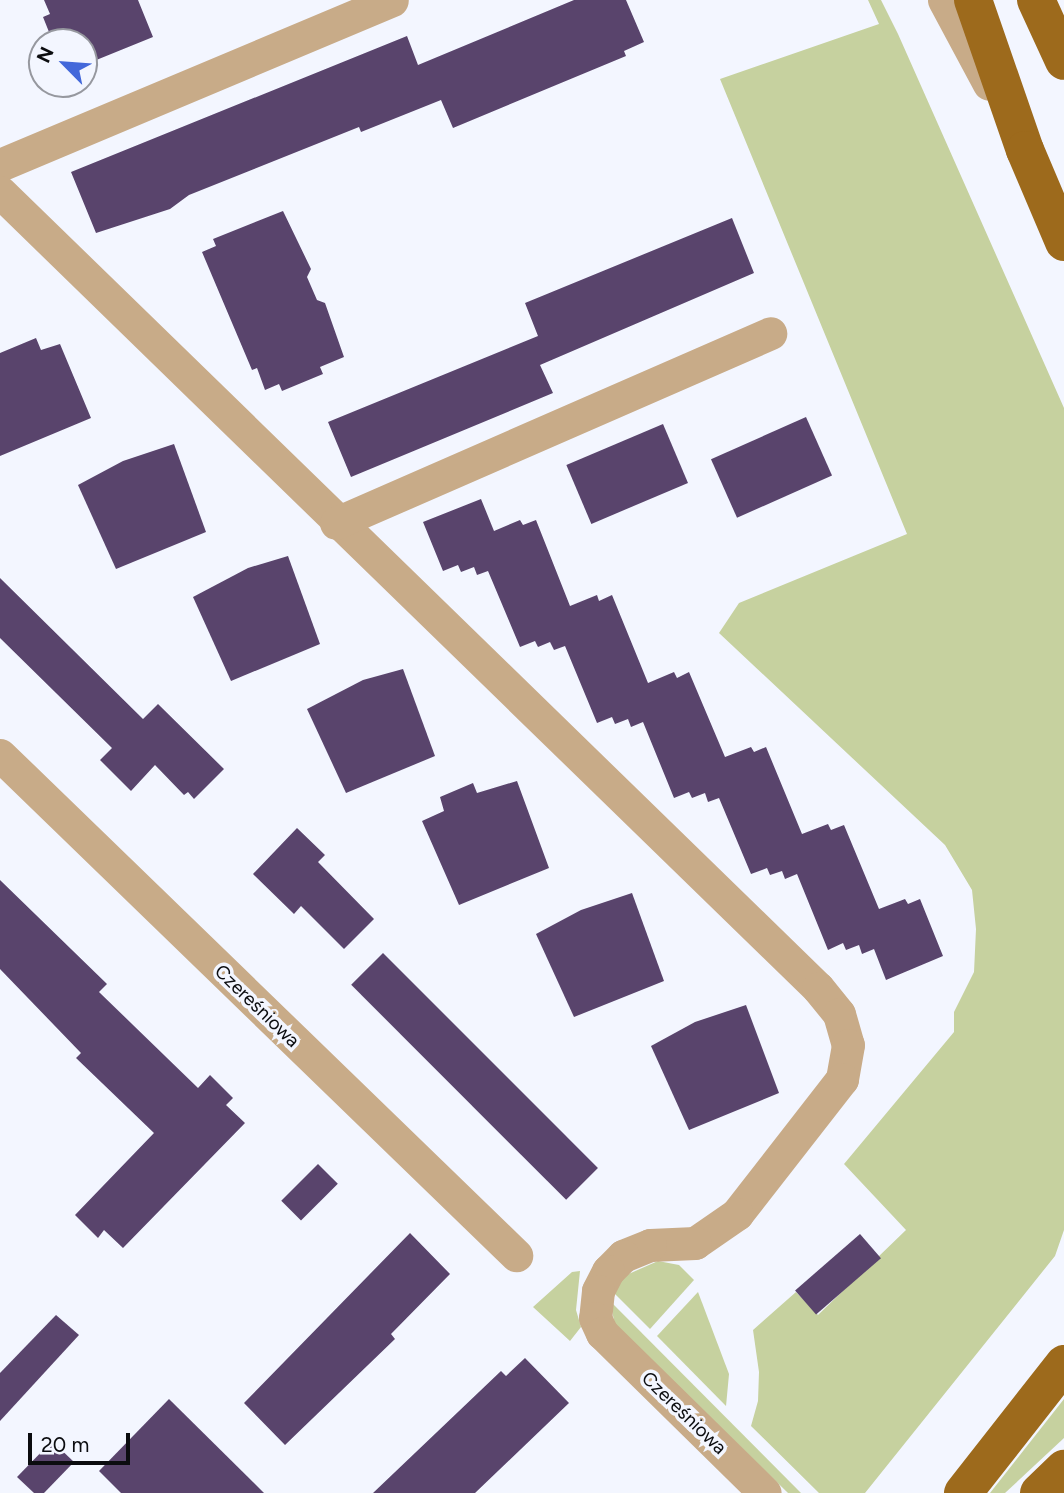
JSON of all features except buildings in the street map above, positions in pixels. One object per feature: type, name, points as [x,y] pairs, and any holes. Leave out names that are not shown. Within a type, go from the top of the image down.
[{"type":"main road","points":[[973,0],[1025,150],[1064,242]]},
{"type":"main road","points":[[1036,0],[1064,61]]},
{"type":"main road","points":[[963,1493],[1064,1364]]},
{"type":"main road","points":[[1039,1493],[1064,1469]]},
{"type":"street","points":[[0,165],[392,0]]},
{"type":"street","points":[[944,0],[1025,150]]},
{"type":"street","points":[[0,192],[336,523],[770,333]]},
{"type":"street","name":"Czereśniowa","points":[[336,523],[818,988],[839,1014],[849,1057],[833,1095],[737,1214],[695,1243],[650,1245],[623,1256],[608,1270],[598,1291],[595,1318],[602,1333],[765,1493]]},
{"type":"street","name":"Czereśniowa","points":[[0,755],[516,1255]]},
{"type":"green space","points":[[868,0],[881,0],[898,34],[1064,408],[1064,1230],[1055,1256],[865,1493],[819,1493],[751,1426],[758,1401],[759,1372],[753,1330],[796,1292],[818,1315],[906,1230],[844,1164],[954,1032],[954,1012],[974,972],[976,929],[972,890],[945,845],[719,633],[739,603],[907,534],[720,79],[879,24]]},
{"type":"green space","points":[[658,1261],[679,1265],[694,1280],[650,1329],[611,1290],[615,1280]]},
{"type":"green space","points":[[580,1271],[576,1310],[581,1327],[570,1341],[533,1307],[572,1272]]},
{"type":"green space","points":[[698,1292],[729,1374],[726,1406],[657,1336]]},
{"type":"green space","points":[[610,1301],[801,1493],[788,1493],[615,1325]]},
{"type":"green space","points":[[1064,1399],[1064,1438],[1005,1493],[990,1493]]}]
